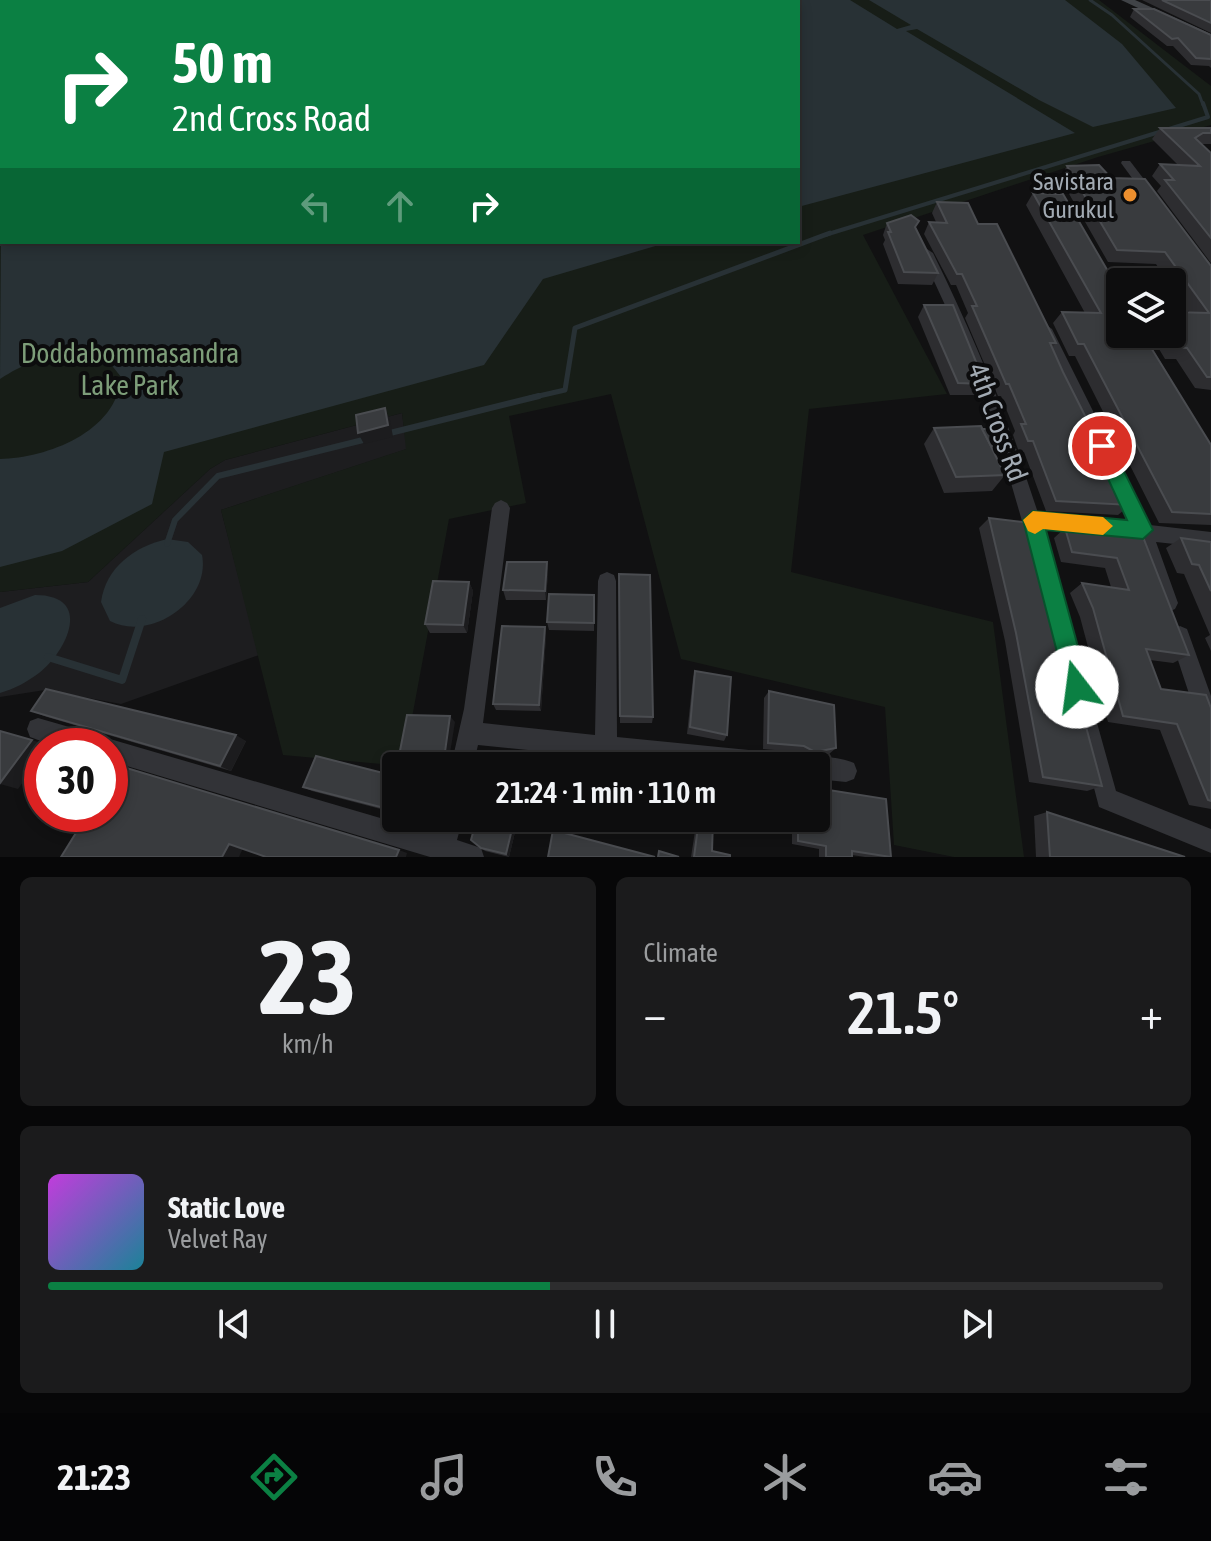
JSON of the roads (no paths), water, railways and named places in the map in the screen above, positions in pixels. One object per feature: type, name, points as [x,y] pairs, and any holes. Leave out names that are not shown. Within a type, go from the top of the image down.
[{"type":"main road","points":[[1126,0],[1211,38]]},
{"type":"street","points":[[1126,163],[1154,201]]},
{"type":"street","name":"4th Cross Rd","points":[[919,238],[950,297],[974,355],[1033,520],[1107,799],[1211,841]]},
{"type":"street","points":[[1034,307],[1143,530],[1211,727]]},
{"type":"street","points":[[465,752],[501,508]]},
{"type":"street","points":[[1033,520],[1211,540]]},
{"type":"street","points":[[606,746],[607,581]]},
{"type":"street","points":[[469,733],[664,752]]},
{"type":"street","points":[[128,756],[442,852],[472,857]]},
{"type":"street","points":[[830,769],[846,771]]},
{"type":"street","points":[[442,852],[447,832]]},
{"type":"waterway","points":[[1090,0],[1112,15],[1199,94],[1203,105]]},
{"type":"waterway","points":[[825,235],[1208,117],[1203,103]]},
{"type":"waterway","points":[[530,398],[565,390],[575,328],[830,233]]},
{"type":"waterway","points":[[386,434],[539,396]]},
{"type":"waterway","points":[[167,544],[175,520],[218,476],[367,439]]},
{"type":"waterway","points":[[48,657],[122,680],[142,619]]},
{"type":"place","name":"Savistara Gurukul","points":[[1130,195]]},
{"type":"park label","name":"Doddabommasandra Lake Park","points":[[130,369]]}]
